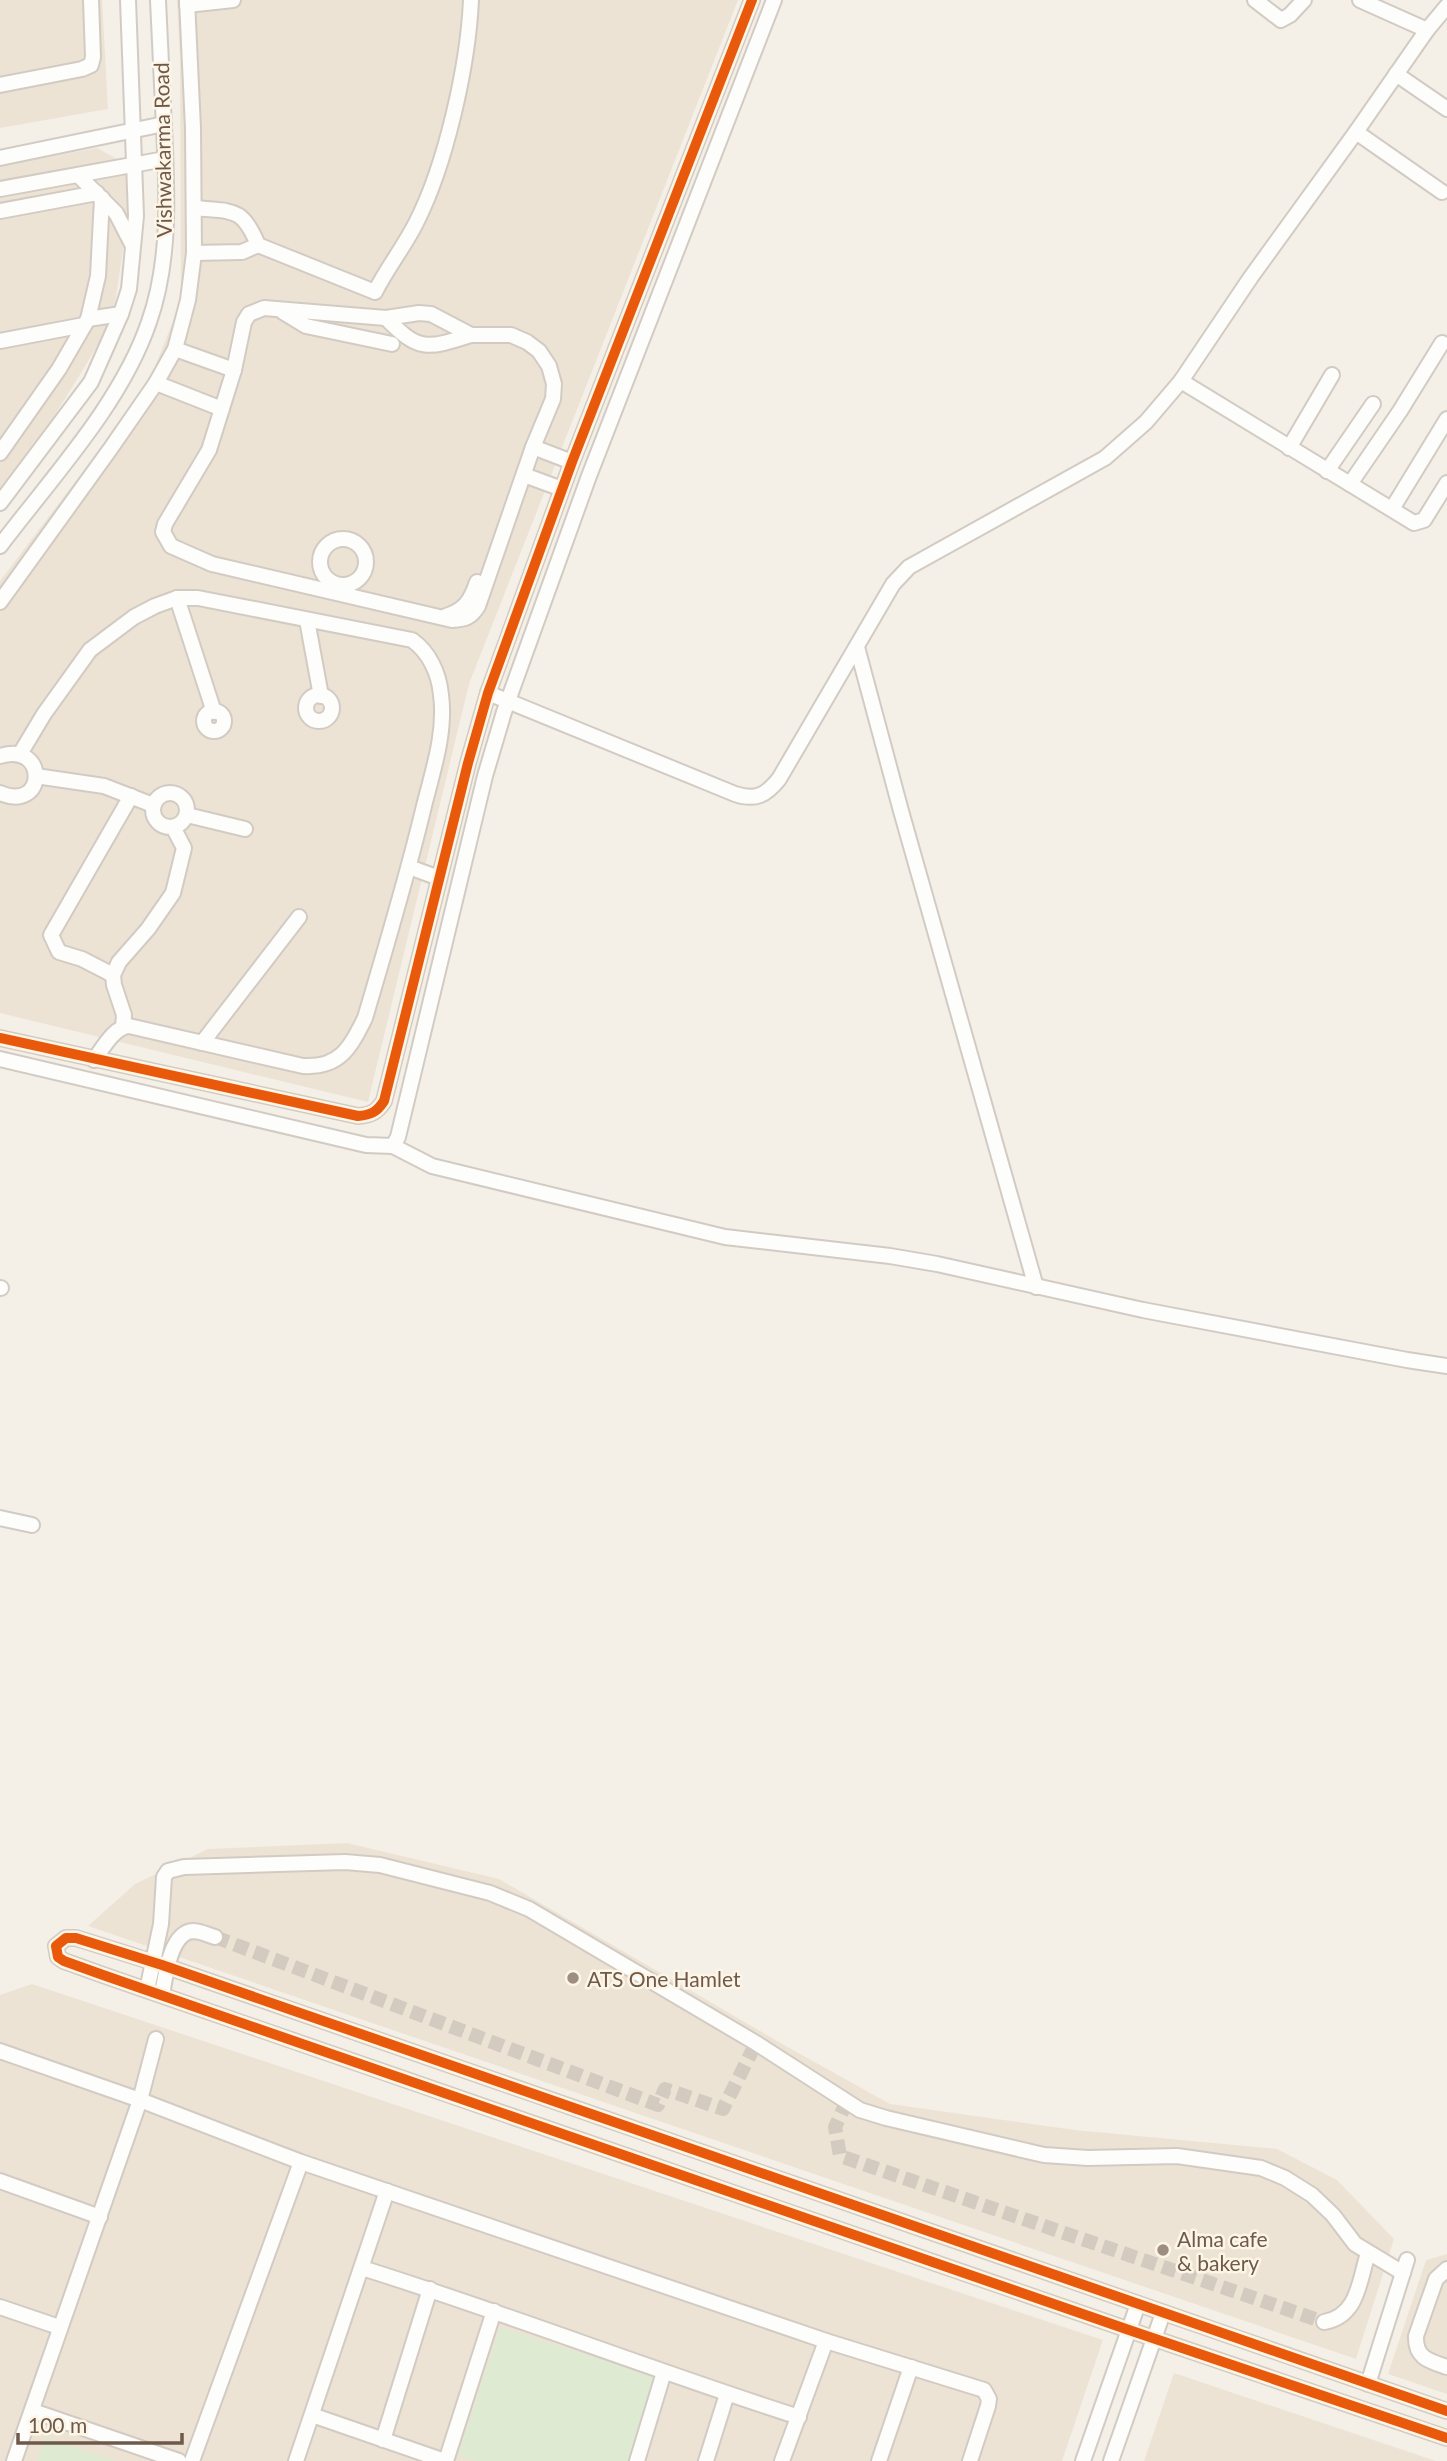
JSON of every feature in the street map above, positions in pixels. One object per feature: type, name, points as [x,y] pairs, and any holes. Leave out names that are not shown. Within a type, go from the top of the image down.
[{"type":"street","points":[[0,85],[91,65],[91,0]]},
{"type":"street","name":"Vishwakarma Road","points":[[0,503],[91,382],[129,289],[136,216],[128,0]]},
{"type":"street","name":"Vishwakarma Road","points":[[0,546],[109,403],[129,368],[149,322],[160,281],[166,216],[158,0]]},
{"type":"street","points":[[0,602],[156,383],[175,349],[188,300],[194,253],[195,208],[187,2],[233,0]]},
{"type":"street","points":[[194,253],[243,251],[258,245],[375,292],[417,221],[433,181],[458,94],[471,0]]},
{"type":"street","points":[[0,1038],[358,1116],[370,1115],[378,1110],[384,1101],[488,693],[572,462],[752,0]]},
{"type":"street","points":[[393,1146],[398,1137],[485,776],[518,705],[594,463],[774,0]]},
{"type":"street","points":[[1255,0],[1281,20],[1290,15],[1304,0]]},
{"type":"street","points":[[1360,0],[1427,30]]},
{"type":"street","points":[[488,693],[735,794],[747,798],[761,796],[771,790],[893,584],[909,567],[1105,458],[1146,422],[1181,381],[1251,277],[1427,30],[1447,7]]},
{"type":"street","points":[[1396,74],[1447,109]]},
{"type":"street","points":[[0,158],[164,124]]},
{"type":"street","points":[[1356,132],[1442,192]]},
{"type":"street","points":[[0,189],[165,159]]},
{"type":"street","points":[[78,175],[116,213],[133,245]]},
{"type":"street","points":[[0,211],[99,195]]},
{"type":"street","points":[[0,453],[40,398],[86,322],[98,276],[99,195]]},
{"type":"street","points":[[195,208],[236,212],[251,227],[258,245]]},
{"type":"street","points":[[386,317],[405,337],[414,342],[433,345],[471,335],[510,335],[539,351],[549,366],[554,384],[553,399],[473,614],[465,619],[442,617],[353,590],[212,564],[171,546],[163,532],[165,523],[209,450],[234,370],[244,322],[249,314],[264,308],[386,317],[430,314],[471,335]]},
{"type":"street","points":[[279,310],[306,326],[392,344]]},
{"type":"street","points":[[0,341],[121,314]]},
{"type":"street","points":[[1349,484],[1400,411],[1442,343]]},
{"type":"street","points":[[175,349],[234,370]]},
{"type":"street","points":[[1289,448],[1332,375]]},
{"type":"street","points":[[1181,381],[1414,523],[1419,523],[1429,514],[1447,483]]},
{"type":"street","points":[[156,383],[222,409]]},
{"type":"street","points":[[1328,471],[1373,404]]},
{"type":"street","points":[[1392,509],[1447,419]]},
{"type":"street","points":[[533,447],[572,462]]},
{"type":"street","points":[[524,475],[562,489]]},
{"type":"street","points":[[322,583],[322,552],[331,542],[351,540],[361,547],[366,559],[361,577],[353,590]]},
{"type":"street","points":[[442,617],[464,607],[472,596],[486,554]]},
{"type":"street","points":[[177,598],[214,712]]},
{"type":"street","points":[[20,754],[44,714],[90,650],[134,617],[177,598],[198,598],[412,640],[424,649],[432,664],[441,693],[439,745],[409,867],[365,1018],[356,1037],[335,1061],[303,1066],[129,1026],[122,1027]]},
{"type":"street","points":[[307,620],[321,695]]},
{"type":"street","points":[[858,647],[901,811],[1036,1287]]},
{"type":"street","points":[[0,756],[20,754],[28,758],[35,767],[36,776],[35,784],[29,792],[20,797],[0,793]]},
{"type":"street","points":[[36,776],[104,786],[153,804]]},
{"type":"street","points":[[164,794],[176,794],[185,800],[187,815],[183,822],[167,828],[154,817],[153,804],[164,794]]},
{"type":"street","points":[[113,975],[82,959],[59,952],[51,935],[131,796]]},
{"type":"street","points":[[187,815],[245,829]]},
{"type":"street","points":[[94,1060],[122,1027],[124,1015],[113,975],[118,962],[148,929],[173,893],[184,848],[173,827]]},
{"type":"street","points":[[409,867],[439,878]]},
{"type":"street","points":[[202,1043],[299,917]]},
{"type":"street","points":[[0,1059],[366,1145],[393,1146],[432,1166],[714,1235],[937,1264],[1222,1325],[1447,1366]]},
{"type":"street","points":[[0,1518],[33,1525]]},
{"type":"street","points":[[147,1990],[161,1924],[164,1877],[168,1871],[184,1867],[345,1862],[380,1865],[490,1893],[528,1909],[756,2043],[860,2110],[886,2119],[1044,2155],[1088,2158],[1177,2156],[1261,2168],[1286,2178],[1312,2195],[1333,2215],[1355,2244],[1368,2253],[1405,2267],[1368,2384]]},
{"type":"street","points":[[162,1995],[168,1966],[178,1939],[193,1931],[215,1937]]},
{"type":"street","points":[[1447,2411],[168,1966],[76,1938],[66,1938],[56,1946],[58,1957],[64,1962],[1447,2438]]},
{"type":"street","points":[[14,2461],[140,2100],[156,2039]]},
{"type":"street","points":[[0,2050],[301,2162],[826,2341],[984,2390],[988,2394],[988,2406],[970,2461]]},
{"type":"street","points":[[192,2461],[301,2162]]},
{"type":"street","points":[[0,2181],[100,2217]]},
{"type":"street","points":[[296,2461],[387,2191]]},
{"type":"street","points":[[1324,2322],[1340,2318],[1347,2313],[1368,2253]]},
{"type":"street","points":[[362,2268],[799,2417]]},
{"type":"street","points":[[1447,2269],[1436,2279],[1416,2336],[1416,2346],[1425,2360],[1447,2367]]},
{"type":"street","points":[[383,2440],[430,2289]]},
{"type":"street","points":[[1083,2461],[1138,2304]]},
{"type":"street","points":[[0,2307],[59,2327]]},
{"type":"street","points":[[312,2415],[446,2461],[494,2311]]},
{"type":"street","points":[[1111,2461],[1163,2313]]},
{"type":"street","points":[[782,2461],[826,2341]]},
{"type":"street","points":[[878,2461],[911,2367]]},
{"type":"street","points":[[636,2461],[664,2372]]},
{"type":"street","points":[[706,2461],[727,2394]]},
{"type":"street","points":[[33,2411],[179,2461]]},
{"type":"shaded area","points":[[0,0],[102,0],[108,109],[0,128]]},
{"type":"shaded area","points":[[177,0],[738,0],[469,684],[368,1102],[0,1013],[0,581],[147,387],[181,301],[180,58]]},
{"type":"shaded area","points":[[97,148],[117,159],[129,173],[132,191],[115,303],[104,335],[79,376],[51,421],[0,489],[0,166]]},
{"type":"shaded area","points":[[347,1843],[499,1879],[890,2104],[1075,2130],[1277,2149],[1337,2180],[1394,2239],[1356,2359],[88,1926],[135,1884],[208,1849]]},
{"type":"shaded area","points":[[32,1984],[1103,2340],[1062,2461],[0,2461],[0,1995]]},
{"type":"shaded area","points":[[1447,2254],[1447,2394],[1388,2374],[1426,2260]]},
{"type":"shaded area","points":[[1174,2373],[1436,2461],[1144,2461]]},
{"type":"green space","points":[[500,2327],[656,2377],[628,2461],[475,2461],[458,2456]]},
{"type":"green space","points":[[45,2437],[116,2461],[37,2461]]},
{"type":"tunnel","points":[[215,1937],[658,2105],[665,2089],[723,2109],[756,2043]]},
{"type":"tunnel","points":[[847,2101],[835,2127],[840,2156],[1324,2322]]},
{"type":"cycle path","points":[[0,1038],[358,1116],[373,1112],[384,1101],[488,693],[572,462],[752,0]]},
{"type":"cycle path","points":[[1447,2411],[162,1965],[76,1938],[66,1938],[56,1946],[58,1957],[64,1961],[103,1975],[1447,2438]]},
{"type":"place","name":"ATS One Hamlet","points":[[573,1978]]},
{"type":"place","name":"Alma cafe & bakery","points":[[1163,2250]]}]
